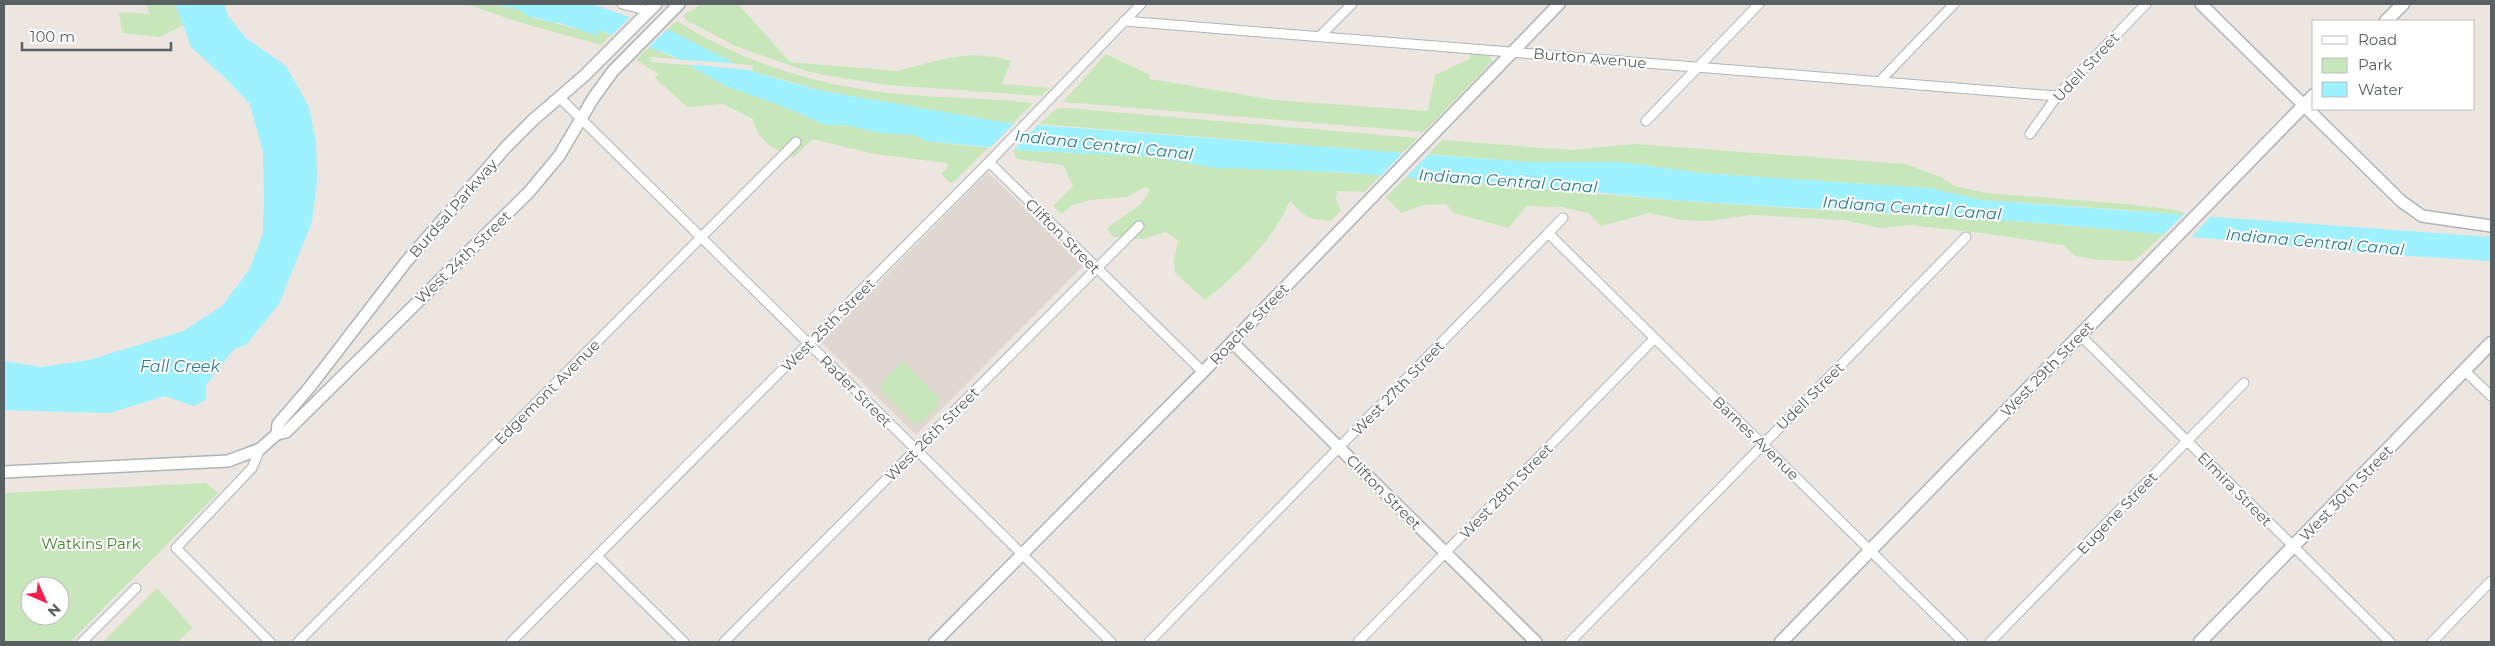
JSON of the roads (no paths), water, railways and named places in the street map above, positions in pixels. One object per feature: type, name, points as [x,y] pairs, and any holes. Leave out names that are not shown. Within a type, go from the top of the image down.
[{"type":"main road","points":[[2387,20],[2403,4]]},
{"type":"main road","name":"West 29th Street","points":[[1781,642],[2312,97]]},
{"type":"main road","name":"West 30th Street","points":[[2200,642],[2491,344]]},
{"type":"street","points":[[622,4],[649,11]]},
{"type":"street","name":"West 24th Street","points":[[277,434],[286,432],[529,192],[559,156],[602,85],[626,57],[679,4]]},
{"type":"street","name":"West 25th Street","points":[[511,642],[809,344],[1141,4]]},
{"type":"street","points":[[1320,36],[1352,4]]},
{"type":"street","name":"Roache Street","points":[[935,642],[1023,556],[1203,372],[1559,4]]},
{"type":"street","points":[[1646,121],[1759,4]]},
{"type":"street","points":[[1879,82],[1954,4]]},
{"type":"street","name":"Udell Street","points":[[2030,134],[2057,96],[2146,4]]},
{"type":"street","points":[[2201,4],[2401,201],[2422,216],[2491,226]]},
{"type":"street","name":"Burdsal Parkway","points":[[277,434],[278,424],[309,388],[418,247],[516,136],[609,51],[649,11]]},
{"type":"street","name":"Burton Avenue","points":[[1124,21],[2057,96]]},
{"type":"street","name":"Rader Street","points":[[559,97],[1111,642]]},
{"type":"street","name":"Edgemont Avenue","points":[[298,642],[796,142]]},
{"type":"street","name":"Clifton Street","points":[[991,159],[1097,269],[1203,372]]},
{"type":"street","name":"West 27th Street","points":[[1149,642],[1563,218]]},
{"type":"street","name":"West 26th Street","points":[[724,642],[1139,226]]},
{"type":"street","name":"Barnes Avenue","points":[[1548,233],[1963,642]]},
{"type":"street","name":"Udell Street","points":[[1570,642],[1966,237]]},
{"type":"street","name":"Elmira Street","points":[[2080,335],[2390,642]]},
{"type":"street","name":"West 28th Street","points":[[1358,642],[1654,339]]},
{"type":"street","name":"Clifton Street","points":[[1232,342],[1536,642]]},
{"type":"street","points":[[2465,371],[2491,396]]},
{"type":"street","name":"Eugene Street","points":[[1990,642],[2244,384]]},
{"type":"street","points":[[4,472],[228,461],[260,449],[277,434]]},
{"type":"street","points":[[260,449],[252,468],[176,548],[270,642]]},
{"type":"street","points":[[597,556],[684,642]]},
{"type":"street","points":[[2432,642],[2491,581]]},
{"type":"street","points":[[82,642],[136,588]]},
{"type":"water","name":"Fall Creek","points":[[175,4],[224,4],[228,16],[246,38],[286,66],[309,107],[316,143],[317,181],[312,222],[279,304],[246,345],[234,349],[206,385],[206,400],[193,406],[165,396],[109,413],[4,410],[4,361],[41,367],[89,360],[183,331],[222,306],[249,270],[263,233],[264,198],[263,152],[250,104],[191,47]]},
{"type":"water","name":"Indiana Central Canal","points":[[494,4],[592,4],[673,32],[748,70],[792,83],[823,91],[1008,123],[1528,162],[1621,162],[1702,173],[1930,188],[1982,200],[2491,237],[2491,261],[2377,254],[2029,222],[1670,200],[1585,191],[1337,172],[1216,168],[1153,157],[1017,150],[926,141],[914,135],[880,133],[846,125],[826,125],[777,104],[727,87],[671,55],[598,30],[598,36],[560,23],[530,17],[519,10]]},
{"type":"park label","name":"Watkins Park","points":[[91,543]]}]
